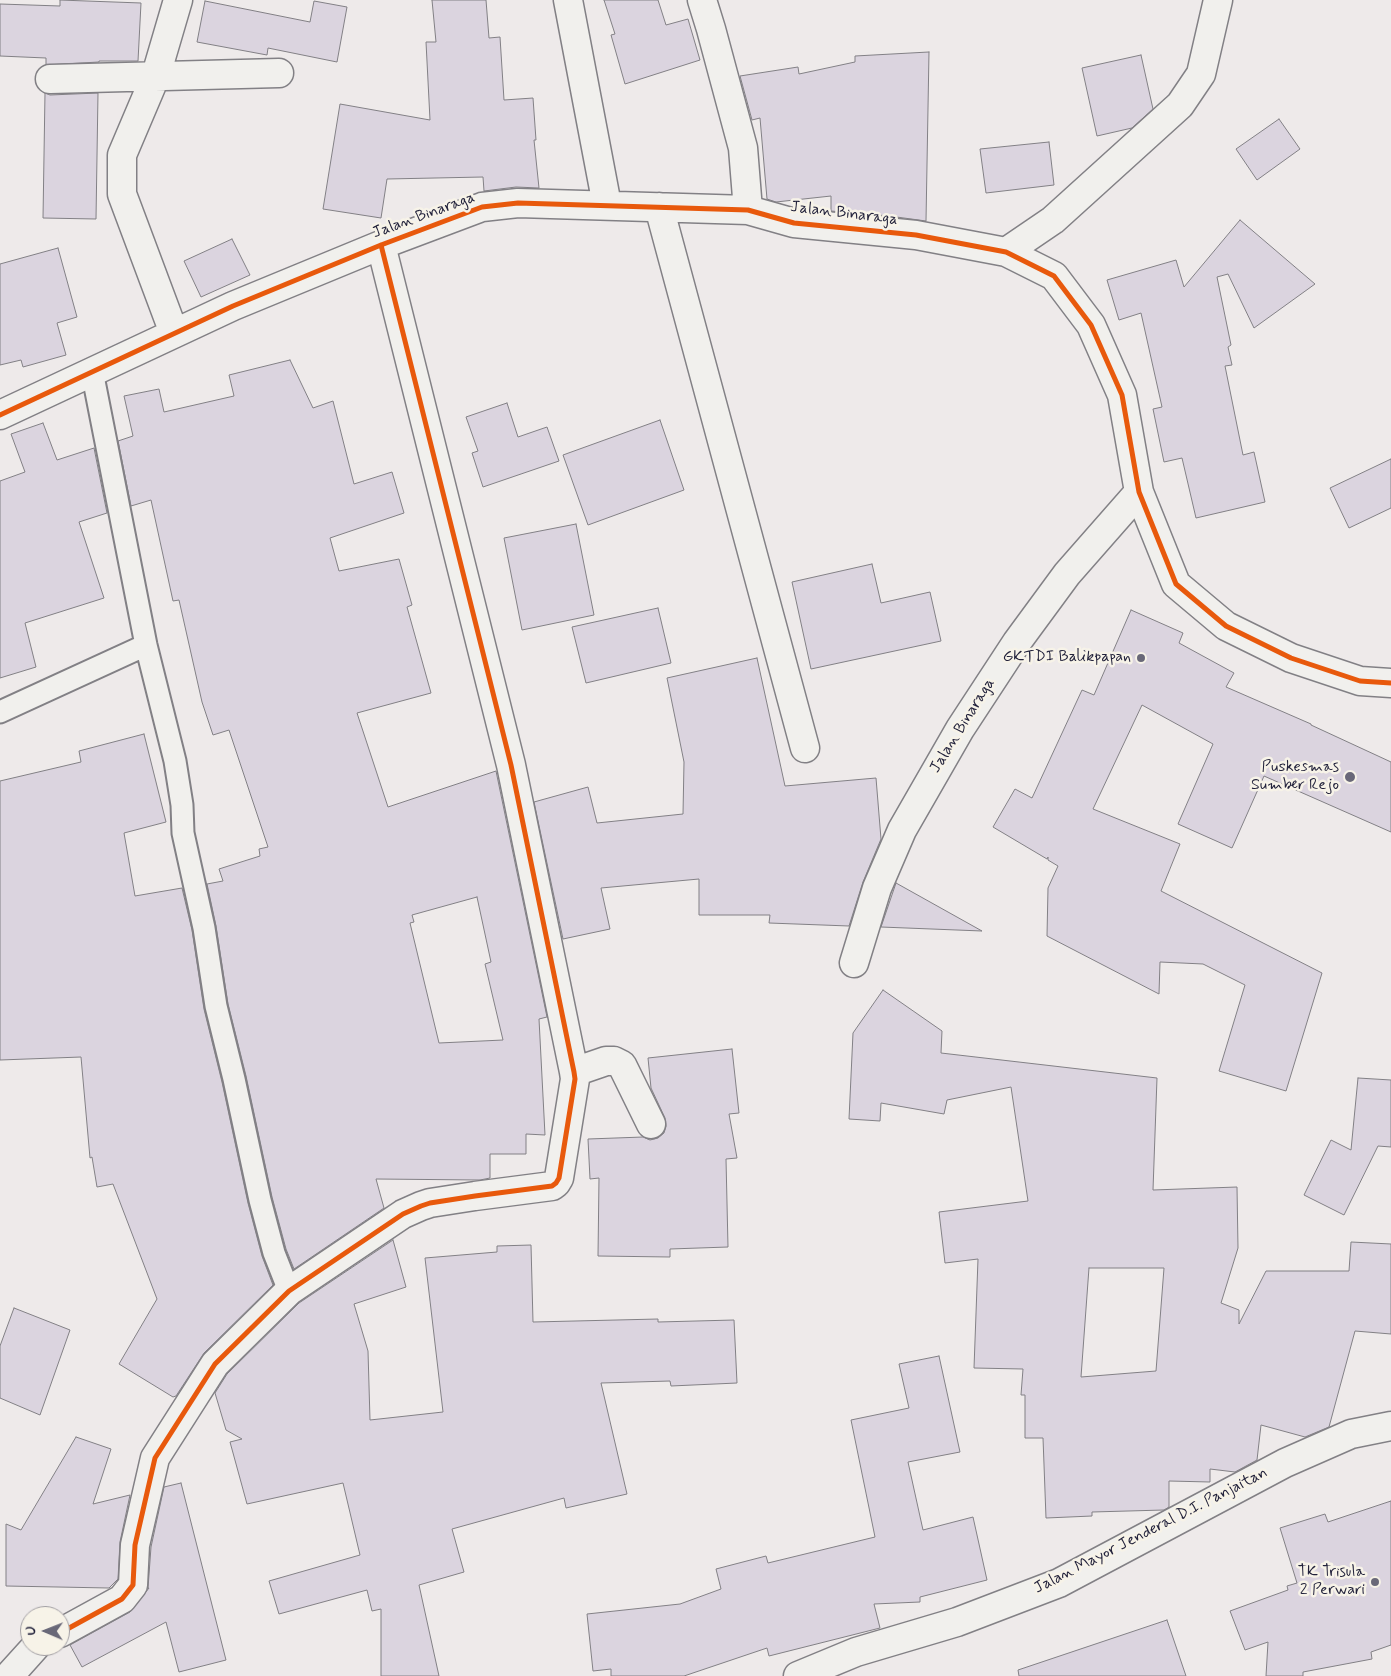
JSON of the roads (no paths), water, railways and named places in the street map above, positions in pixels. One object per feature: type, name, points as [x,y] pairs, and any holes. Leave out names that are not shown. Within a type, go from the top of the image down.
[{"type":"street","points":[[174,333],[122,194],[122,155],[156,75],[178,0]]},
{"type":"street","points":[[568,0],[607,205]]},
{"type":"street","points":[[702,0],[743,148],[748,210]]},
{"type":"street","points":[[1006,252],[1052,220],[1180,105],[1201,74],[1218,0]]},
{"type":"street","points":[[50,79],[279,73]]},
{"type":"street","name":"Jalan Binaraga","points":[[0,415],[233,306],[381,245],[482,207],[518,203],[748,210],[794,223],[916,234],[1006,252],[1054,276],[1091,325],[1122,395],[1139,492],[1176,584],[1226,626],[1291,658],[1360,681],[1391,683]]},
{"type":"street","points":[[658,207],[805,748]]},
{"type":"street","points":[[70,1628],[122,1599],[133,1585],[135,1545],[155,1458],[215,1364],[289,1291],[403,1214],[420,1206],[439,1201],[552,1186],[556,1184],[559,1178],[574,1072],[511,765],[381,245]]},
{"type":"street","name":"Jalan Binaraga","points":[[854,963],[877,888],[902,830],[960,729],[1016,642],[1067,574],[1139,492]]},
{"type":"street","points":[[574,1072],[606,1061],[614,1061],[622,1065],[651,1124]]},
{"type":"street","name":"Jalan Mayor Jenderal D.I. Panjaitan","points":[[798,1676],[856,1652],[956,1622],[1059,1583],[1286,1463],[1351,1434],[1391,1426]]},
{"type":"street","points":[[10,1676],[27,1656]]},
{"type":"lane","points":[[92,371],[146,645],[175,761],[182,805],[183,833],[204,928],[216,1006],[262,1209],[274,1253],[289,1291]]},
{"type":"lane","points":[[0,712],[146,645]]},
{"type":"place","name":"GKTDI Balikpapan","points":[[1141,658]]},
{"type":"place","name":"Puskesmas Sumber Rejo","points":[[1350,777]]},
{"type":"place","name":"TK Trisula 2 Perwari","points":[[1375,1582]]}]
